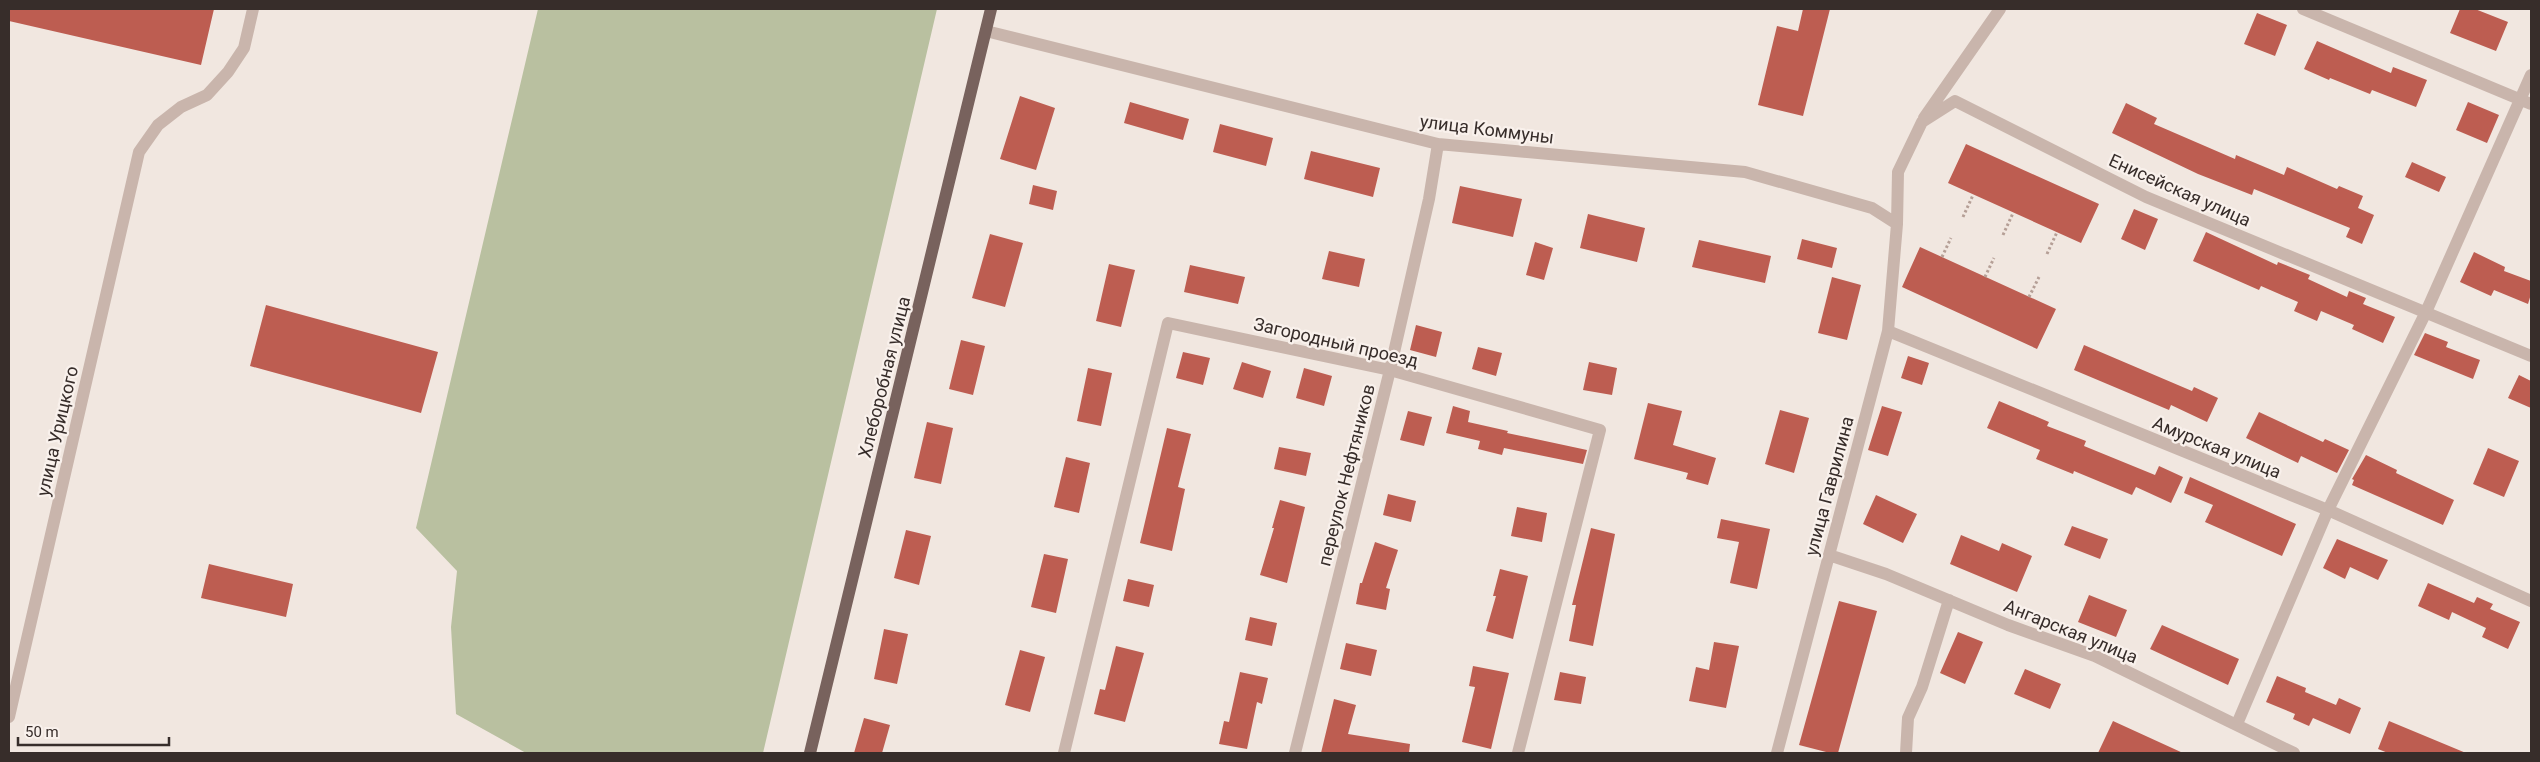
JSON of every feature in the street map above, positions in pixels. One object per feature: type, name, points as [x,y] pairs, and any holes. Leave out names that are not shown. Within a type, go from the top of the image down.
[{"type":"main road","name":"Хлеборобная улица","points":[[810,753],[991,9]]},
{"type":"street","name":"улица Урицкого","points":[[9,717],[139,152],[158,125],[181,107],[207,95],[228,72],[244,48],[253,9]]},
{"type":"street","points":[[1897,224],[1898,172],[1922,122],[2000,9]]},
{"type":"street","points":[[2303,9],[2526,102]]},
{"type":"street","name":"улица Коммуны","points":[[986,31],[1438,144],[1745,172],[1872,208],[1897,224]]},
{"type":"street","points":[[2237,724],[2328,510],[2426,312],[2526,102],[2531,75]]},
{"type":"street","name":"Енисейская улица","points":[[1922,122],[1955,101],[2146,197],[2531,356]]},
{"type":"street","name":"переулок Нефтяников","points":[[1295,753],[1390,370],[1429,199],[1438,144]]},
{"type":"street","name":"улица Гаврилина","points":[[1777,753],[1888,331],[1897,224]]},
{"type":"street","name":"Загородный проезд","points":[[1064,753],[1168,323],[1390,370],[1600,430],[1518,753]]},
{"type":"street","name":"Амурская улица","points":[[1888,331],[2328,510],[2531,601]]},
{"type":"street","name":"Ангарская улица","points":[[1829,555],[1886,574],[2008,625],[2095,656],[2294,753]]},
{"type":"street","points":[[1906,753],[1908,718],[1922,687],[1949,600]]},
{"type":"path","points":[[1963,217],[1973,195]]},
{"type":"path","points":[[2003,235],[2013,213]]},
{"type":"path","points":[[2047,254],[2057,232]]},
{"type":"path","points":[[1942,257],[1951,238]]},
{"type":"path","points":[[1985,277],[1994,258]]},
{"type":"path","points":[[2029,297],[2038,277]]},
{"type":"green space","points":[[538,9],[937,9],[763,753],[526,753],[456,714],[451,627],[457,571],[416,528]]},
{"type":"building","points":[[9,9],[214,9],[201,65],[9,21]]},
{"type":"building","points":[[1803,9],[1830,9],[1803,116],[1758,105],[1777,26],[1798,31]]},
{"type":"building","points":[[2460,9],[2475,9],[2508,22],[2496,51],[2450,33]]},
{"type":"building","points":[[2257,13],[2287,25],[2275,56],[2244,44]]},
{"type":"building","points":[[2317,41],[2391,73],[2393,67],[2427,80],[2416,107],[2372,90],[2370,94],[2304,69]]},
{"type":"building","points":[[1020,96],[1055,108],[1036,170],[1000,159]]},
{"type":"building","points":[[1130,102],[1189,119],[1183,140],[1124,123]]},
{"type":"building","points":[[2468,102],[2499,115],[2487,143],[2456,130]]},
{"type":"building","points":[[2126,103],[2157,118],[2154,124],[2235,159],[2236,155],[2284,175],[2287,167],[2337,189],[2339,186],[2363,196],[2358,208],[2374,215],[2362,244],[2346,237],[2350,228],[2254,189],[2252,195],[2198,174],[2112,133]]},
{"type":"building","points":[[1220,124],[1273,138],[1266,166],[1213,152]]},
{"type":"building","points":[[1966,144],[2099,204],[2081,243],[1948,183]]},
{"type":"building","points":[[1311,151],[1380,168],[1373,197],[1304,179]]},
{"type":"building","points":[[2412,162],[2446,177],[2439,192],[2405,177]]},
{"type":"building","points":[[1033,185],[1057,191],[1053,210],[1029,204]]},
{"type":"building","points":[[1460,186],[1522,199],[1513,237],[1452,223]]},
{"type":"building","points":[[2134,209],[2158,219],[2145,250],[2121,239]]},
{"type":"building","points":[[1588,214],[1645,228],[1637,262],[1580,248]]},
{"type":"building","points":[[2206,232],[2277,265],[2278,262],[2310,275],[2308,279],[2347,297],[2349,291],[2366,298],[2363,304],[2395,317],[2383,343],[2352,329],[2354,325],[2321,311],[2317,321],[2294,311],[2298,302],[2261,286],[2259,290],[2193,261]]},
{"type":"building","points":[[990,234],[1023,243],[1005,307],[972,298]]},
{"type":"building","points":[[1802,239],[1837,248],[1832,268],[1797,259]]},
{"type":"building","points":[[1699,240],[1771,256],[1765,283],[1692,267]]},
{"type":"building","points":[[1535,242],[1553,248],[1544,280],[1526,275]]},
{"type":"building","points":[[1920,247],[2056,309],[2037,349],[1902,287]]},
{"type":"building","points":[[1329,251],[1365,259],[1359,287],[1322,279]]},
{"type":"building","points":[[2474,252],[2505,267],[2504,271],[2531,281],[2531,294],[2528,304],[2494,290],[2491,296],[2460,282]]},
{"type":"building","points":[[1109,264],[1135,270],[1121,327],[1096,321]]},
{"type":"building","points":[[1190,265],[1245,277],[1238,304],[1184,292]]},
{"type":"building","points":[[1832,277],[1861,285],[1847,340],[1818,333]]},
{"type":"building","points":[[266,305],[438,352],[421,413],[250,366]]},
{"type":"building","points":[[1416,325],[1442,332],[1436,357],[1410,350]]},
{"type":"building","points":[[2425,333],[2448,342],[2446,347],[2480,360],[2473,379],[2414,355]]},
{"type":"building","points":[[961,340],[985,346],[973,395],[949,389]]},
{"type":"building","points":[[2084,345],[2192,391],[2194,387],[2218,398],[2207,422],[2171,405],[2169,410],[2074,370]]},
{"type":"building","points":[[1478,347],[1502,353],[1496,376],[1472,369]]},
{"type":"building","points":[[1183,352],[1210,358],[1203,385],[1176,378]]},
{"type":"building","points":[[1908,356],[1929,363],[1922,385],[1901,378]]},
{"type":"building","points":[[1242,362],[1271,371],[1263,398],[1233,389]]},
{"type":"building","points":[[1589,362],[1617,368],[1612,395],[1583,390]]},
{"type":"building","points":[[1088,368],[1112,373],[1101,426],[1077,421]]},
{"type":"building","points":[[1304,368],[1332,376],[1324,406],[1296,398]]},
{"type":"building","points":[[2519,375],[2531,381],[2531,408],[2508,398]]},
{"type":"building","points":[[1999,401],[2049,422],[2047,426],[2086,441],[2084,446],[2155,475],[2159,466],[2183,477],[2171,503],[2136,487],[2132,495],[2074,471],[2073,474],[2036,459],[2040,450],[1987,428]]},
{"type":"building","points":[[1648,403],[1682,411],[1673,445],[1716,458],[1708,485],[1686,479],[1688,473],[1634,459]]},
{"type":"building","points":[[1453,406],[1470,411],[1468,422],[1508,431],[1507,433],[1587,450],[1583,464],[1504,448],[1502,455],[1478,449],[1480,441],[1446,433]]},
{"type":"building","points":[[1882,406],[1902,412],[1888,456],[1868,450]]},
{"type":"building","points":[[1780,410],[1809,418],[1794,473],[1765,464]]},
{"type":"building","points":[[1408,411],[1432,417],[1424,446],[1400,440]]},
{"type":"building","points":[[2259,412],[2323,442],[2325,439],[2349,450],[2337,473],[2301,456],[2298,463],[2246,438]]},
{"type":"building","points":[[927,422],[953,428],[941,484],[914,478]]},
{"type":"building","points":[[1167,428],[1191,434],[1178,487],[1185,489],[1172,551],[1140,543]]},
{"type":"building","points":[[1279,447],[1311,453],[1306,476],[1274,469]]},
{"type":"building","points":[[2488,448],[2519,461],[2504,497],[2473,484]]},
{"type":"building","points":[[2366,455],[2397,470],[2396,473],[2454,500],[2443,525],[2352,485],[2354,480],[2352,479]]},
{"type":"building","points":[[1066,457],[1090,463],[1079,513],[1054,507]]},
{"type":"building","points":[[2190,477],[2296,524],[2282,556],[2205,522],[2213,505],[2184,493]]},
{"type":"building","points":[[1388,494],[1416,501],[1411,522],[1383,515]]},
{"type":"building","points":[[1876,495],[1917,514],[1903,543],[1863,524]]},
{"type":"building","points":[[1280,500],[1305,507],[1287,583],[1260,575]]},
{"type":"building","points":[[1517,507],[1547,513],[1542,542],[1511,536]]},
{"type":"building","points":[[1721,519],[1770,529],[1757,589],[1730,583],[1739,542],[1717,538]]},
{"type":"building","points":[[2072,526],[2108,539],[2100,559],[2064,545]]},
{"type":"building","points":[[1591,528],[1615,534],[1593,646],[1569,641],[1576,605],[1572,605]]},
{"type":"building","points":[[906,530],[931,536],[919,585],[894,578]]},
{"type":"building","points":[[1961,535],[1999,551],[2002,543],[2032,556],[2017,592],[1950,564]]},
{"type":"building","points":[[2337,539],[2388,560],[2378,580],[2350,567],[2345,579],[2323,568]]},
{"type":"building","points":[[1375,542],[1398,550],[1386,588],[1390,589],[1386,610],[1356,604],[1360,583],[1362,583]]},
{"type":"building","points":[[1044,554],[1068,559],[1056,613],[1031,607]]},
{"type":"building","points":[[209,564],[293,584],[286,617],[201,598]]},
{"type":"building","points":[[1500,569],[1528,576],[1513,639],[1486,631],[1496,596],[1493,596]]},
{"type":"building","points":[[1128,579],[1154,585],[1149,607],[1123,601]]},
{"type":"building","points":[[2428,583],[2474,603],[2477,597],[2493,604],[2490,609],[2520,622],[2508,649],[2482,637],[2486,628],[2452,612],[2449,620],[2418,606]]},
{"type":"building","points":[[2089,595],[2127,610],[2116,637],[2078,622]]},
{"type":"building","points":[[1839,601],[1877,611],[1838,753],[1830,753],[1799,745]]},
{"type":"building","points":[[1250,617],[1277,623],[1272,646],[1245,640]]},
{"type":"building","points":[[2162,625],[2239,659],[2228,685],[2150,649]]},
{"type":"building","points":[[884,629],[908,634],[897,684],[874,679]]},
{"type":"building","points":[[1958,632],[1983,642],[1965,684],[1940,673]]},
{"type":"building","points":[[1714,642],[1739,646],[1726,708],[1689,701],[1696,667],[1709,670]]},
{"type":"building","points":[[1346,643],[1377,650],[1371,676],[1340,669]]},
{"type":"building","points":[[1116,646],[1144,653],[1125,722],[1094,714],[1100,689],[1105,690]]},
{"type":"building","points":[[1020,650],[1045,657],[1030,712],[1005,705]]},
{"type":"building","points":[[1473,666],[1509,673],[1491,749],[1462,742],[1475,687],[1469,686]]},
{"type":"building","points":[[2025,669],[2061,684],[2050,709],[2014,694]]},
{"type":"building","points":[[1240,672],[1268,678],[1262,704],[1257,702],[1247,749],[1219,744],[1224,721],[1229,722]]},
{"type":"building","points":[[1560,672],[1586,677],[1581,704],[1554,700]]},
{"type":"building","points":[[2277,676],[2306,688],[2305,692],[2336,705],[2339,698],[2361,708],[2350,734],[2313,718],[2309,726],[2293,719],[2295,714],[2266,702]]},
{"type":"building","points":[[1334,699],[1356,705],[1348,734],[1410,744],[1409,753],[1321,753]]},
{"type":"building","points":[[864,718],[890,725],[882,753],[854,753]]},
{"type":"building","points":[[2113,721],[2183,753],[2098,753]]},
{"type":"building","points":[[2389,721],[2466,753],[2388,753],[2378,749]]}]
